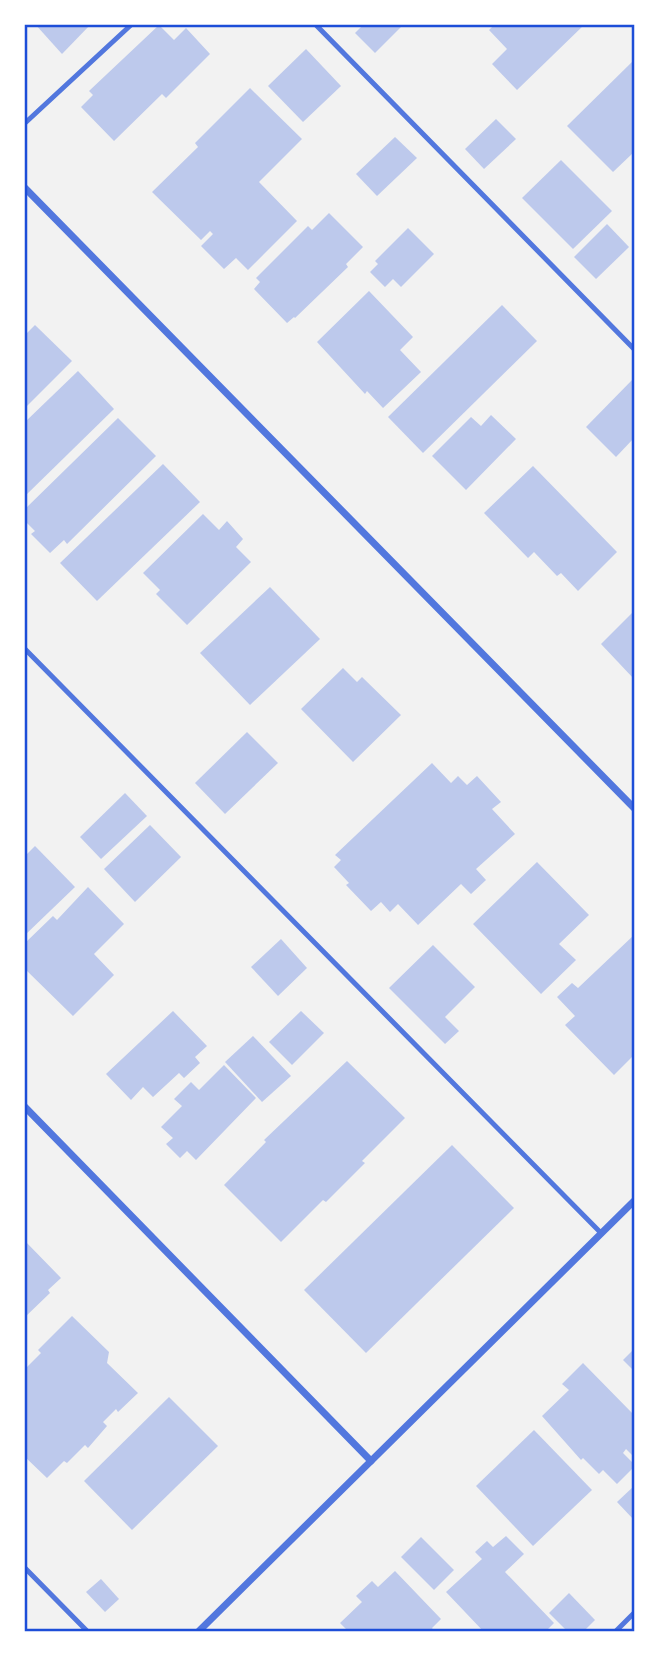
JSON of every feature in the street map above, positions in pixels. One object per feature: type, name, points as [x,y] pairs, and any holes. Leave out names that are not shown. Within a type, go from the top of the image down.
[{"type":"street","points":[[24,187],[635,808]]},
{"type":"street","points":[[24,1106],[371,1461]]},
{"type":"street","points":[[198,1632],[635,1201]]},
{"type":"lane","points":[[24,124],[132,24]]},
{"type":"lane","points":[[315,24],[635,349]]},
{"type":"lane","points":[[24,648],[601,1233]]},
{"type":"lane","points":[[24,1567],[88,1632]]},
{"type":"lane","points":[[615,1632],[635,1613]]},
{"type":"building","points":[[35,24],[91,24],[62,54]]},
{"type":"building","points":[[364,24],[404,24],[375,53],[355,33]]},
{"type":"building","points":[[495,24],[585,24],[517,90],[492,64],[507,49],[489,30]]},
{"type":"building","points":[[159,25],[174,40],[186,28],[210,54],[166,98],[162,94],[114,141],[81,107],[93,95],[89,91]]},
{"type":"building","points":[[306,49],[341,86],[303,122],[268,86]]},
{"type":"building","points":[[634,60],[634,152],[613,172],[567,126]]},
{"type":"building","points":[[250,88],[302,139],[259,182],[297,221],[248,270],[236,258],[224,269],[201,246],[213,234],[210,231],[201,240],[152,192],[198,147],[195,143]]},
{"type":"building","points":[[496,119],[516,139],[484,169],[465,149]]},
{"type":"building","points":[[395,137],[417,158],[377,196],[356,174]]},
{"type":"building","points":[[561,160],[612,211],[573,249],[522,198]]},
{"type":"building","points":[[329,213],[363,247],[346,264],[348,267],[287,323],[254,289],[260,282],[256,278],[308,226],[312,230]]},
{"type":"building","points":[[607,224],[629,247],[596,279],[574,257]]},
{"type":"building","points":[[408,228],[434,254],[401,287],[393,279],[385,287],[370,272],[378,264],[375,261]]},
{"type":"building","points":[[369,291],[413,337],[400,350],[421,372],[383,408],[367,391],[365,394],[317,342]]},
{"type":"building","points":[[502,305],[537,341],[423,453],[388,417]]},
{"type":"building","points":[[35,325],[72,361],[24,409],[24,336]]},
{"type":"building","points":[[78,371],[114,409],[24,497],[24,423]]},
{"type":"building","points":[[634,378],[634,438],[616,457],[586,427]]},
{"type":"building","points":[[491,415],[516,439],[466,490],[432,456],[471,417],[481,426]]},
{"type":"building","points":[[118,418],[156,456],[67,544],[64,540],[50,553],[31,534],[35,531],[24,520],[24,510]]},
{"type":"building","points":[[163,464],[200,502],[97,601],[60,563]]},
{"type":"building","points":[[533,466],[617,552],[578,591],[561,573],[557,576],[534,552],[528,558],[484,513]]},
{"type":"building","points":[[203,514],[219,530],[227,521],[243,539],[236,547],[251,562],[187,625],[156,594],[160,590],[143,573]]},
{"type":"building","points":[[270,587],[320,639],[250,705],[200,653]]},
{"type":"building","points":[[634,611],[634,679],[601,644]]},
{"type":"building","points":[[343,668],[357,682],[362,677],[401,715],[353,762],[301,709]]},
{"type":"building","points":[[247,732],[278,763],[225,814],[195,783]]},
{"type":"building","points":[[432,763],[451,783],[458,776],[467,785],[477,776],[501,802],[492,809],[515,834],[476,869],[486,880],[471,894],[461,884],[418,925],[398,904],[390,912],[381,902],[371,911],[346,885],[349,883],[334,867],[341,860],[335,855]]},
{"type":"building","points":[[125,793],[147,816],[101,859],[80,837]]},
{"type":"building","points":[[150,825],[181,857],[135,902],[104,869]]},
{"type":"building","points":[[35,846],[75,887],[24,936],[24,857]]},
{"type":"building","points":[[537,862],[589,915],[559,944],[576,960],[541,994],[473,924]]},
{"type":"building","points":[[88,887],[124,924],[94,954],[114,975],[73,1016],[24,968],[24,944],[53,916],[57,920]]},
{"type":"building","points":[[634,935],[634,1055],[614,1075],[565,1025],[575,1016],[557,997],[572,983],[578,988]]},
{"type":"building","points":[[281,939],[307,968],[278,996],[251,967]]},
{"type":"building","points":[[433,945],[475,987],[445,1017],[459,1031],[445,1044],[389,988]]},
{"type":"building","points":[[173,1011],[207,1046],[195,1057],[200,1063],[184,1078],[179,1073],[153,1097],[143,1087],[131,1100],[106,1074]]},
{"type":"building","points":[[301,1011],[324,1033],[292,1065],[269,1042]]},
{"type":"building","points":[[253,1036],[291,1076],[262,1102],[225,1062]]},
{"type":"building","points":[[347,1061],[405,1118],[326,1202],[323,1200],[281,1242],[224,1185],[266,1142],[264,1140]]},
{"type":"building","points":[[224,1065],[256,1098],[196,1160],[187,1151],[180,1158],[166,1144],[173,1138],[161,1127],[182,1106],[174,1099],[191,1082],[199,1090]]},
{"type":"building","points":[[452,1145],[514,1208],[366,1353],[304,1290]]},
{"type":"building","points":[[24,1240],[61,1278],[48,1290],[50,1293],[24,1318]]},
{"type":"building","points":[[72,1316],[109,1352],[107,1363],[138,1393],[103,1422],[107,1426],[88,1448],[85,1445],[47,1478],[24,1456],[24,1370],[41,1353],[38,1350]]},
{"type":"building","points":[[634,1349],[634,1371],[623,1360]]},
{"type":"building","points":[[583,1363],[634,1415],[634,1457],[626,1449],[623,1453],[634,1467],[617,1484],[603,1470],[599,1474],[583,1458],[581,1460],[542,1416],[569,1390],[562,1384]]},
{"type":"building","points":[[169,1397],[218,1446],[132,1530],[84,1481]]},
{"type":"building","points":[[534,1430],[592,1490],[533,1546],[476,1486]]},
{"type":"building","points":[[634,1486],[634,1520],[617,1502]]},
{"type":"building","points":[[506,1536],[524,1554],[505,1572],[554,1623],[545,1632],[484,1632],[446,1592],[482,1559],[475,1552],[487,1541],[493,1547]]},
{"type":"building","points":[[421,1537],[454,1570],[434,1590],[401,1557]]},
{"type":"building","points":[[395,1571],[441,1619],[432,1628],[435,1632],[349,1632],[340,1623],[362,1602],[356,1596],[372,1581],[378,1587]]},
{"type":"building","points":[[101,1579],[119,1599],[105,1612],[86,1592]]},
{"type":"building","points":[[569,1593],[595,1620],[583,1632],[568,1632],[549,1613]]}]
